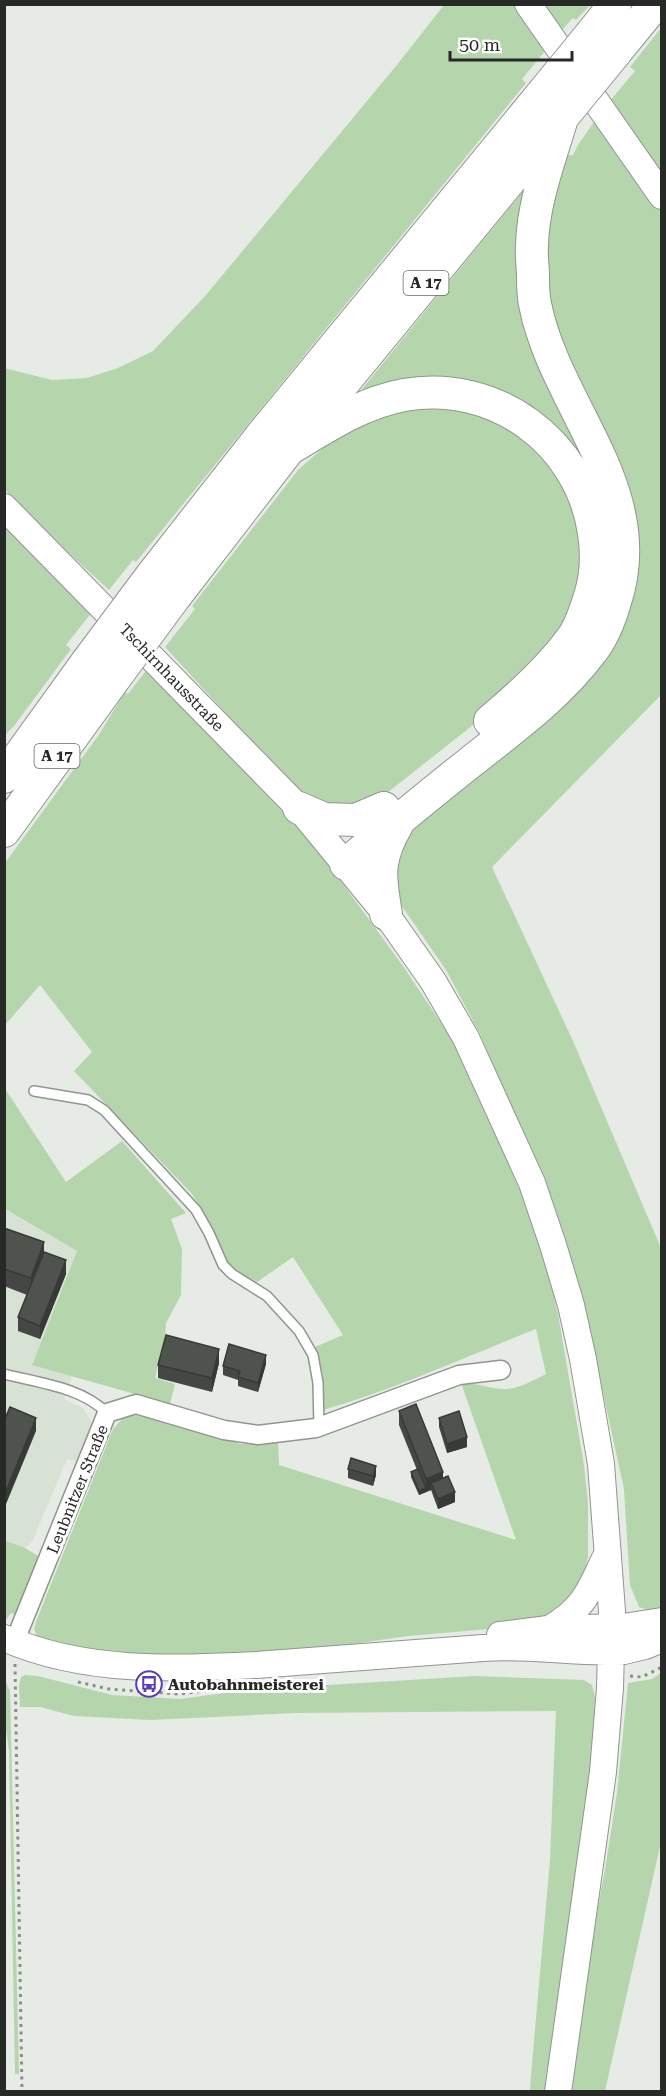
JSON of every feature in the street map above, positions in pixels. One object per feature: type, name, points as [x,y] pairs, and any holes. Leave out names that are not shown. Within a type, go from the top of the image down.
[{"type":"highway","name":"A 17","points":[[4,831],[177,594],[556,109],[592,33],[615,4]]},
{"type":"highway","name":"A 17","points":[[4,777],[152,575],[261,436],[556,109],[615,53],[655,4]]},
{"type":"highway","points":[[299,808],[324,819],[356,820],[393,812],[542,706],[594,650],[609,619],[619,589],[623,553],[622,528],[610,480],[594,442],[551,358],[534,303],[532,245],[536,210],[556,109]]},
{"type":"highway","points":[[290,449],[354,410],[381,400],[405,395],[436,393],[470,396],[495,404],[522,419],[568,462],[591,512],[596,549],[591,595],[574,636],[542,674],[516,700],[341,857]]},
{"type":"highway","points":[[4,752],[35,733]]},
{"type":"highway","points":[[386,914],[380,878],[382,858],[393,812]]},
{"type":"main road","points":[[528,4],[656,189]]},
{"type":"main road","name":"Tschirnhausstraße","points":[[4,507],[299,808],[386,914],[433,981],[466,1038],[532,1184],[553,1245],[583,1359],[601,1464],[612,1626],[603,1772],[558,2091]]},
{"type":"main road","points":[[548,1629],[567,1619],[585,1600],[607,1553]]},
{"type":"main road","points":[[307,1662],[372,1647],[548,1629],[623,1627],[662,1622]]},
{"type":"main road","points":[[9,1641],[66,1657],[128,1667],[176,1669],[307,1662],[486,1647],[611,1652],[645,1646],[662,1639]]},
{"type":"street","name":"Leubnitzer Straße","points":[[9,1641],[45,1569],[107,1413],[136,1404],[225,1430],[258,1435],[320,1427],[459,1376],[501,1370]]},
{"type":"lane","points":[[34,1091],[88,1100],[104,1110],[196,1210],[223,1264],[232,1274],[267,1296],[299,1331],[313,1355],[318,1383],[320,1427]]},
{"type":"lane","points":[[4,1374],[67,1390],[96,1402],[107,1413]]},
{"type":"path","points":[[9,1641],[22,2091]]},
{"type":"shaded area","points":[[4,1209],[77,1251],[32,1364],[72,1376],[64,1399],[83,1408],[91,1421],[78,1462],[67,1459],[32,1542],[25,1548],[5,1540]]},
{"type":"green space","points":[[444,5],[521,5],[550,45],[522,79],[526,83],[136,562],[133,560],[109,590],[36,523],[5,490],[4,368],[52,380],[87,378],[118,368],[153,351],[206,295]]},
{"type":"green space","points":[[539,5],[590,5],[576,20],[573,18],[561,31]]},
{"type":"green space","points":[[661,28],[661,182],[609,102],[635,71],[630,67]]},
{"type":"green space","points":[[598,116],[661,209],[661,695],[492,867],[573,1041],[661,1248],[661,1610],[650,1611],[639,1607],[630,1585],[624,1489],[586,1315],[542,1183],[480,1034],[446,970],[397,899],[392,849],[626,592],[562,362],[539,244],[555,180],[568,155],[573,155]]},
{"type":"green space","points":[[533,179],[524,241],[582,439],[605,574],[529,412],[362,389]]},
{"type":"green space","points":[[434,403],[492,413],[567,478],[586,550],[563,638],[506,699],[368,808],[352,814],[306,797],[165,647],[195,609],[192,606],[298,470],[331,441],[384,411]]},
{"type":"green space","points":[[5,526],[92,612],[66,645],[71,649],[5,735]]},
{"type":"green space","points":[[148,668],[292,821],[335,873],[403,966],[457,1047],[523,1187],[543,1249],[558,1314],[584,1465],[588,1504],[588,1557],[581,1587],[570,1604],[538,1625],[408,1636],[318,1649],[175,1658],[101,1653],[38,1639],[34,1629],[37,1619],[113,1429],[123,1418],[136,1415],[154,1418],[240,1444],[278,1442],[279,1465],[516,1540],[461,1383],[510,1389],[546,1374],[536,1329],[404,1383],[323,1410],[323,1374],[315,1347],[343,1335],[293,1257],[257,1282],[229,1268],[212,1227],[192,1194],[74,1071],[92,1052],[40,985],[5,1025],[5,863],[98,736],[125,692],[128,694]]},
{"type":"green space","points":[[4,1087],[66,1182],[122,1141],[186,1213],[171,1219],[182,1249],[181,1295],[166,1323],[155,1378],[175,1384],[170,1404],[32,1365],[77,1251],[5,1209]]},
{"type":"green space","points":[[4,1540],[40,1557],[17,1615],[11,1613],[5,1621]]},
{"type":"green space","points":[[661,1673],[661,1842],[605,2091],[569,2092],[587,1965],[617,1793],[628,1683],[652,1679]]},
{"type":"green space","points":[[38,1676],[112,1695],[180,1699],[247,1690],[475,1676],[584,1680],[592,1685],[596,1701],[595,1740],[547,2091],[530,2091],[550,1860],[556,1711],[295,1713],[150,1720],[74,1716],[40,1707],[20,1707],[19,1686],[21,1677]]},
{"type":"green space","points":[[4,1677],[10,1691],[19,2074],[15,2074],[9,1751],[4,1714]]},
{"type":"building","points":[[4,1228],[44,1242],[31,1278],[4,1269]]},
{"type":"building","points":[[44,1252],[66,1260],[40,1326],[18,1317]]},
{"type":"building","points":[[166,1335],[219,1349],[212,1378],[158,1365]]},
{"type":"building","points":[[229,1344],[266,1355],[258,1383],[238,1377],[240,1371],[223,1366]]},
{"type":"building","points":[[416,1404],[443,1472],[426,1479],[399,1411]]},
{"type":"building","points":[[10,1407],[36,1418],[4,1496],[4,1421]]},
{"type":"building","points":[[459,1411],[467,1437],[447,1444],[439,1418]]},
{"type":"building","points":[[351,1458],[376,1466],[373,1476],[348,1469]]},
{"type":"building","points":[[418,1469],[426,1488],[419,1491],[411,1472]]},
{"type":"building","points":[[448,1476],[455,1492],[438,1499],[431,1483]]},
{"type":"place","name":"Autobahnmeisterei","points":[[149,1684]]}]
